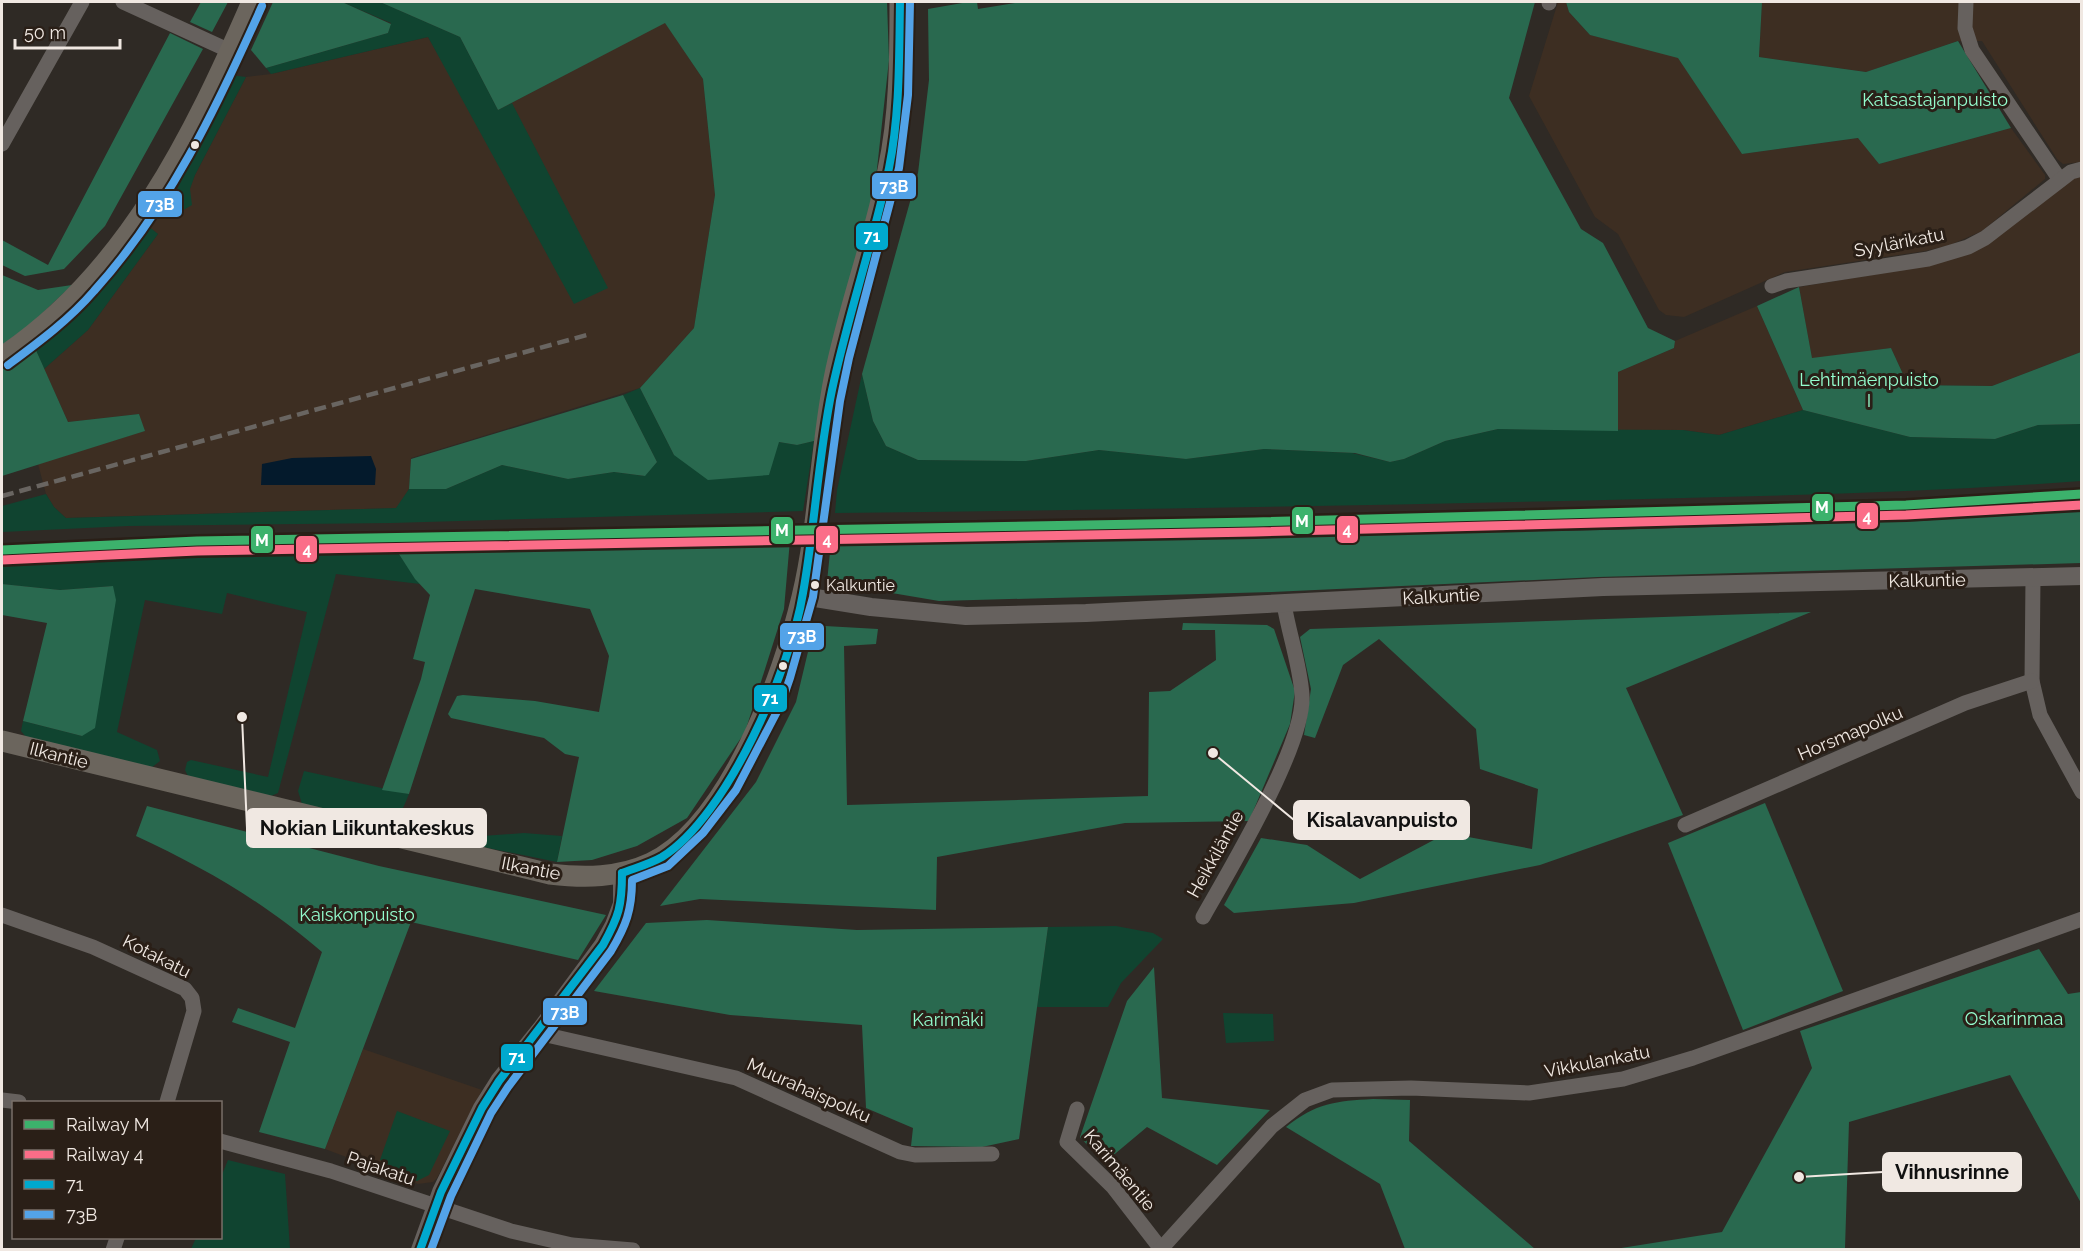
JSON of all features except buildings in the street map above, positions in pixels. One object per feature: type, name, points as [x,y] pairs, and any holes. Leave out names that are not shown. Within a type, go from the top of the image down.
[{"type":"main road","points":[[2,357],[26,341],[75,297],[147,210],[186,140],[252,2]]},
{"type":"main road","name":"Ilkantie","points":[[2,741],[550,874],[592,877],[622,873],[651,863],[678,844],[727,785],[772,699],[803,596],[839,356],[889,167],[898,95],[900,2]]},
{"type":"street","points":[[2,144],[82,2]]},
{"type":"street","points":[[123,2],[230,51]]},
{"type":"street","points":[[1966,2],[1965,28],[1972,50],[2060,180]]},
{"type":"street","name":"Syylärikatu","points":[[1772,286],[1786,281],[1928,259],[1968,247],[1985,238],[2071,172],[2082,170]]},
{"type":"street","name":"Kalkuntie","points":[[803,596],[871,607],[966,616],[1284,604],[1603,587],[2082,576]]},
{"type":"street","points":[[2033,577],[2032,681],[2040,715],[2082,792]]},
{"type":"street","name":"Heikkiläntie","points":[[1203,916],[1258,819],[1291,744],[1301,712],[1302,694],[1284,604]]},
{"type":"street","name":"Horsmapolku","points":[[1685,825],[1965,703],[2032,681]]},
{"type":"street","points":[[420,1250],[436,1205],[482,1108],[499,1081],[603,945],[614,926],[622,904],[622,873]]},
{"type":"street","name":"Kotakatu","points":[[2,915],[93,947],[185,988],[192,998],[194,1011],[167,1101]]},
{"type":"street","name":"Vikkulankatu","points":[[1161,1249],[1272,1126],[1288,1112],[1317,1094],[1368,1088],[1529,1093],[1623,1079],[1715,1050],[2082,919]]},
{"type":"street","name":"Muurahaispolku","points":[[541,1029],[551,1036],[736,1078],[900,1152],[915,1155],[992,1154]]},
{"type":"street","name":"Karimäentie","points":[[1077,1109],[1066,1142],[1113,1187],[1161,1249]]},
{"type":"street","name":"Pajakatu","points":[[222,1141],[287,1157],[511,1231],[572,1245],[633,1250]]},
{"type":"shaded area","points":[[1558,2],[1566,2],[1569,12],[1590,35],[1678,57],[1742,154],[1859,138],[1879,164],[2011,128],[2045,175],[2045,179],[1982,231],[1950,245],[1925,251],[1785,272],[1684,317],[1666,315],[1659,310],[1618,234],[1595,217],[1529,96]]},
{"type":"shaded area","points":[[1762,2],[2081,2],[2081,162],[2063,164],[2057,159],[1982,41],[1958,41],[1866,72],[1759,57]]},
{"type":"shaded area","points":[[665,22],[703,79],[715,195],[694,328],[640,388],[411,458],[409,489],[397,508],[66,518],[54,507],[46,494],[38,464],[144,431],[139,414],[68,422],[44,369],[88,330],[158,234],[148,226],[169,201],[180,212],[195,175],[246,77],[271,74],[428,37],[477,121]]},
{"type":"shaded area","points":[[2081,176],[2081,352],[1992,386],[1908,385],[1891,348],[1812,359],[1799,287],[1931,265],[2072,179]]},
{"type":"shaded area","points":[[1757,306],[1803,410],[1719,435],[1683,430],[1618,431],[1618,372],[1674,348],[1675,341]]},
{"type":"shaded area","points":[[363,1049],[482,1090],[433,1182],[418,1184],[325,1149]]},
{"type":"green space","points":[[201,2],[228,2],[212,32],[190,22]]},
{"type":"green space","points":[[273,2],[342,2],[391,24],[388,33],[266,68],[251,50]]},
{"type":"green space","points":[[342,2],[380,2],[460,37],[498,110],[512,103],[608,288],[574,304],[428,37],[271,74],[266,68],[388,33],[391,23]]},
{"type":"green space","points":[[380,2],[887,2],[889,60],[873,205],[814,441],[797,445],[779,442],[769,475],[708,480],[674,455],[640,388],[694,328],[715,195],[703,79],[665,23],[498,110],[460,37]]},
{"type":"green space","points":[[977,2],[978,9],[1021,2],[1535,2],[1509,98],[1581,229],[1603,243],[1648,328],[1675,341],[1674,348],[1618,372],[1618,431],[1498,429],[1445,441],[1404,459],[1390,462],[1355,453],[1264,449],[1186,459],[1099,450],[1026,461],[918,460],[886,446],[873,421],[862,374],[918,173],[929,80],[928,9]]},
{"type":"green space","name":"Katsastajanpuisto","points":[[1566,2],[1762,2],[1759,57],[1866,72],[1958,41],[2011,128],[1879,164],[1858,138],[1742,154],[1678,58],[1590,35],[1569,12]]},
{"type":"green space","points":[[170,33],[203,49],[105,226],[64,269],[25,276],[2,265],[2,240],[48,265]]},
{"type":"green space","points":[[230,75],[246,77],[195,175],[190,189],[192,205],[180,212],[169,201],[176,192]]},
{"type":"green space","points":[[148,226],[158,234],[88,330],[44,369],[35,348],[78,310]]},
{"type":"green space","points":[[2,275],[38,290],[72,285],[31,324],[2,345]]},
{"type":"green space","name":"Lehtimäenpuisto I","points":[[1799,287],[1812,358],[1891,348],[1908,385],[1992,386],[2081,352],[2081,424],[2038,425],[1995,439],[1910,437],[1803,410],[1757,306]]},
{"type":"green space","points":[[35,348],[68,422],[139,414],[145,431],[2,476],[2,368]]},
{"type":"green space","points":[[862,374],[873,421],[886,446],[918,460],[1026,461],[1099,450],[1186,459],[1264,449],[1352,453],[1390,462],[1404,459],[1445,441],[1498,429],[1683,430],[1719,435],[1803,410],[1910,437],[1995,439],[2038,425],[2081,424],[2081,481],[1903,491],[1725,497],[835,513],[837,490]]},
{"type":"green space","points":[[640,388],[674,455],[779,442],[797,445],[814,441],[803,511],[391,523],[128,526],[2,532],[2,506],[46,494],[54,507],[66,518],[396,508],[409,489],[446,489],[502,465],[568,479],[614,472],[644,476],[657,462],[623,395]]},
{"type":"green space","points":[[623,395],[657,462],[645,476],[614,472],[568,479],[502,465],[446,489],[409,489],[411,459]]},
{"type":"green space","points":[[2081,508],[2081,563],[1598,577],[1272,592],[939,601],[827,582],[831,542],[1605,530],[1919,521]]},
{"type":"green space","points":[[790,540],[784,609],[745,732],[687,818],[637,846],[592,860],[557,862],[579,757],[565,754],[544,738],[451,718],[448,714],[457,696],[463,695],[535,701],[599,712],[609,656],[590,609],[475,589],[409,794],[382,790],[421,679],[425,662],[413,659],[430,595],[415,579],[397,551]]},
{"type":"green space","points":[[397,551],[420,584],[336,574],[278,793],[271,796],[188,776],[185,770],[187,762],[191,760],[268,777],[307,612],[227,593],[222,614],[145,600],[117,732],[157,750],[160,761],[151,768],[26,737],[21,731],[23,721],[82,736],[113,586],[60,590],[2,584],[2,563],[121,556]]},
{"type":"green space","points":[[2,584],[60,590],[113,586],[116,600],[95,728],[82,736],[23,721],[47,623],[2,615]]},
{"type":"green space","points":[[1811,612],[1626,688],[1683,815],[1540,865],[1354,903],[1234,913],[1224,905],[1261,838],[1307,845],[1360,879],[1447,833],[1532,849],[1538,789],[1480,769],[1476,729],[1379,639],[1343,665],[1315,738],[1304,735],[1311,689],[1300,637],[1310,629]]},
{"type":"green space","points":[[1183,623],[1267,625],[1274,629],[1295,691],[1290,724],[1249,821],[1125,823],[937,857],[936,910],[700,899],[660,906],[756,782],[796,702],[812,635],[825,626],[878,629],[876,644],[844,646],[847,805],[1148,796],[1149,692],[1170,691],[1216,660],[1215,630],[1182,630]]},
{"type":"green space","points":[[304,771],[409,794],[396,817],[380,823],[302,804],[298,791]]},
{"type":"green space","points":[[1765,803],[1843,991],[1743,1030],[1668,843]]},
{"type":"green space","name":"Kaiskonpuisto","points":[[147,806],[379,866],[606,915],[578,960],[411,922],[325,1149],[259,1132],[290,1042],[232,1022],[238,1008],[295,1028],[322,952],[278,917],[233,887],[136,836]]},
{"type":"green space","points":[[524,833],[562,836],[557,862],[483,847],[482,836]]},
{"type":"green space","name":"Karimäki","points":[[707,920],[857,930],[1048,927],[1019,1139],[982,1147],[911,1146],[913,1128],[866,1108],[862,1025],[730,1015],[594,991],[646,923]]},
{"type":"green space","points":[[1116,926],[1153,933],[1163,939],[1121,983],[1108,1007],[1037,1007],[1048,927]]},
{"type":"green space","name":"Oskarinmaa","points":[[2039,949],[2068,994],[2081,992],[2081,1203],[2010,1075],[1849,1122],[1845,1248],[1848,1249],[1615,1249],[1722,1232],[1812,1068],[1800,1031]]},
{"type":"green space","points":[[1154,967],[1162,1098],[1270,1110],[1217,1165],[1147,1127],[1104,1163],[1080,1137],[1127,1001]]},
{"type":"green space","points":[[1223,1013],[1273,1014],[1274,1041],[1226,1043]]},
{"type":"green space","points":[[1410,1100],[1409,1141],[1535,1249],[1405,1249],[1380,1184],[1286,1127],[1317,1108],[1348,1101]]},
{"type":"green space","points":[[397,1111],[450,1131],[429,1175],[417,1181],[385,1168],[388,1163],[380,1160]]},
{"type":"green space","points":[[228,1160],[285,1174],[290,1249],[191,1249],[196,1239],[222,1239],[222,1175]]},
{"type":"water","points":[[371,456],[376,469],[375,485],[261,485],[262,464],[292,458]]},
{"type":"railway","points":[[2,496],[587,335]]},
{"type":"rail line","name":"M","points":[[2,550],[197,541],[1255,522],[1906,505],[2082,494]]},
{"type":"rail line","name":"4","points":[[2,560],[197,551],[1255,532],[1906,515],[2082,505]]},
{"type":"transit line","name":"71","points":[[622,873],[662,857],[687,837],[710,809],[753,737],[785,660],[803,593],[832,390],[883,196],[893,148],[898,85],[900,2]]},
{"type":"transit line","name":"73B","points":[[431,1250],[451,1196],[491,1113],[616,942],[629,909],[632,880],[668,866],[703,833],[736,790],[781,704],[813,597],[840,401],[849,358],[899,168],[908,95],[910,2]]},
{"type":"transit line","name":"73B","points":[[8,365],[84,302],[146,226],[209,119],[262,6]]},
{"type":"transit line","name":"71","points":[[420,1250],[441,1192],[482,1108],[499,1081],[603,945],[616,918],[622,873]]},
{"type":"place","name":"Kalkuntie","points":[[815,585]]},
{"type":"place","name":"Nokian Liikuntakeskus","points":[[242,717]]},
{"type":"place","name":"Kisalavanpuisto","points":[[1213,753]]},
{"type":"place","name":"Vihnusrinne","points":[[1799,1177]]}]
